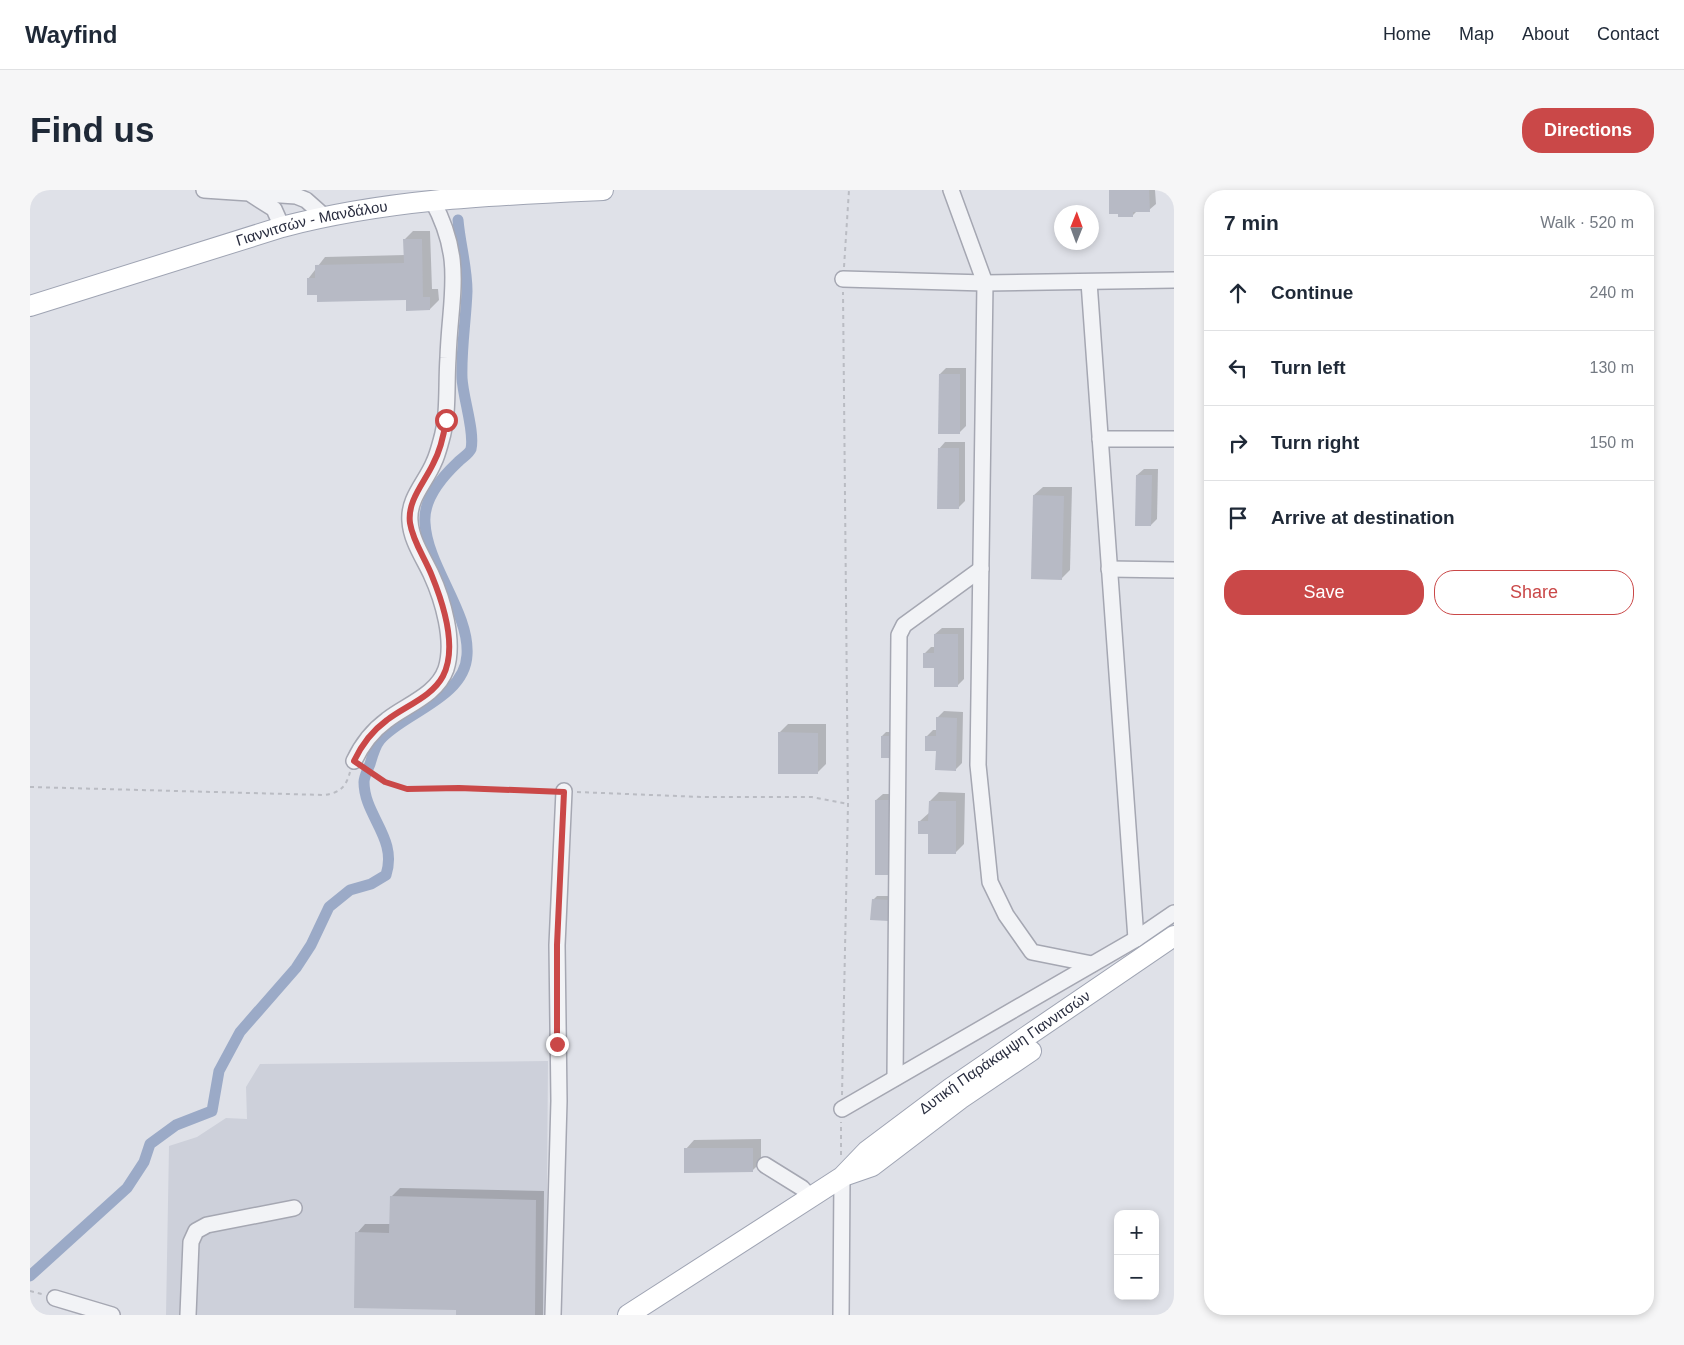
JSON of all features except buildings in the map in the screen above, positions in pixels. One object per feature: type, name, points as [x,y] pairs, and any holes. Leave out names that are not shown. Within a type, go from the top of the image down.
[{"type":"main road","name":"Γιαννιτσών - Μανδάλου","points":[[30,306],[282,227],[324,216],[385,205],[432,200],[603,190]]},
{"type":"main road","name":"Δυτική Παράκαμψη Γιαννιτσών","points":[[628,1315],[842,1176],[867,1151],[951,1088],[1174,936]]},
{"type":"main road","name":"Δυτική Παράκαμψη Γιαννιτσών","points":[[842,1176],[872,1166],[960,1099],[1174,951]]},
{"type":"street","points":[[204,190],[296,196],[306,200],[324,216]]},
{"type":"street","points":[[951,190],[985,283],[978,765],[990,882],[1006,915],[1032,952],[1092,964]]},
{"type":"street","points":[[249,193],[274,209],[282,227]]},
{"type":"street","points":[[354,761],[362,745],[373,732],[386,720],[421,699],[439,682],[446,668],[448,658],[448,636],[441,604],[431,575],[415,540],[410,521],[415,497],[434,462],[446,420],[454,272],[447,232],[432,200]]},
{"type":"street","points":[[843,279],[985,283],[1174,280]]},
{"type":"street","points":[[1088,282],[1136,939]]},
{"type":"street","points":[[1100,439],[1174,439]]},
{"type":"street","points":[[895,1078],[899,635],[904,625],[981,569]]},
{"type":"street","points":[[1109,569],[1174,570]]},
{"type":"street","points":[[553,1315],[559,1101],[557,945],[564,792]]},
{"type":"street","points":[[842,1109],[1136,939],[1174,913]]},
{"type":"street","points":[[766,1165],[802,1188],[810,1197]]},
{"type":"street","points":[[841,1315],[842,1176]]},
{"type":"street","points":[[188,1315],[191,1242],[196,1231],[207,1225],[294,1208]]},
{"type":"street","points":[[55,1298],[73,1310],[112,1315]]},
{"type":"path","points":[[842,1176],[848,804],[843,279],[849,190]]},
{"type":"path","points":[[30,787],[332,794],[344,787],[354,761],[385,782],[407,789],[476,788],[702,797],[812,797],[848,804]]},
{"type":"shaded area","points":[[548,1061],[546,1315],[166,1315],[169,1146],[197,1137],[226,1118],[247,1119],[246,1087],[260,1064]]},
{"type":"waterway","points":[[30,1276],[127,1188],[144,1162],[150,1144],[176,1125],[212,1111],[219,1071],[240,1032],[296,968],[311,945],[329,907],[350,890],[371,884],[386,875],[389,862],[388,850],[365,794],[365,775],[380,740],[390,730],[445,694],[456,683],[464,670],[467,655],[462,623],[433,556],[425,523],[427,506],[434,489],[445,475],[469,453],[472,442],[462,378],[467,291],[458,220]]},
{"type":"route","points":[[446,420],[445,429],[434,462],[415,497],[410,521],[412,533],[435,585],[446,624],[448,636],[446,668],[439,682],[421,699],[386,720],[368,736],[354,761],[392,786],[407,789],[511,788],[564,792],[557,945],[557,1044]]}]
